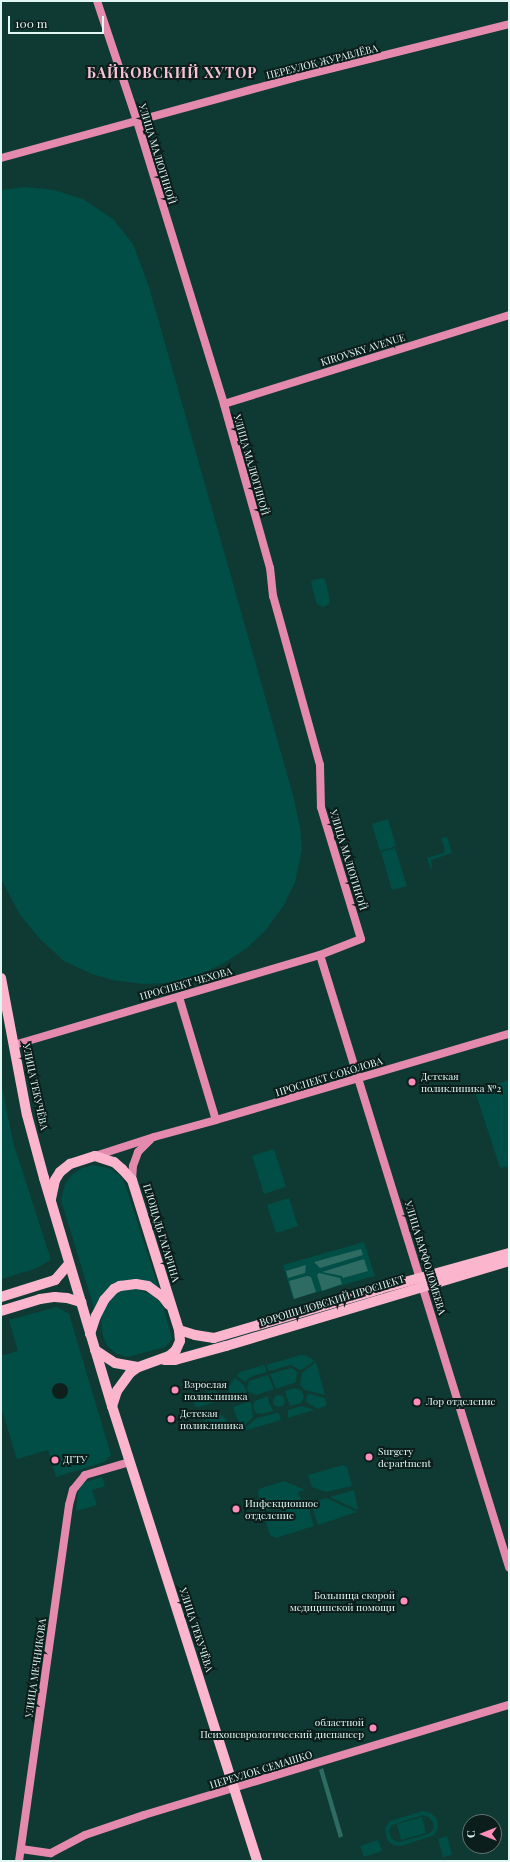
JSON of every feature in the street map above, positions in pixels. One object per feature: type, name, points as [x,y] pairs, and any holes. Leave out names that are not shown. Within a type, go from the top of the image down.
[{"type":"main road","name":"УЛИЦА МАЛЮГИНОЙ","points":[[97,1],[137,121],[224,404],[270,568],[273,596],[320,765],[322,807],[361,939]]},
{"type":"main road","name":"ПЕРЕУЛОК ЖУРАВЛЁВА","points":[[1,158],[293,78],[509,24]]},
{"type":"main road","name":"KIROVSKY AVENUE","points":[[224,404],[509,315]]},
{"type":"main road","name":"ПРОСПЕКТ ЧЕХОВА","points":[[14,1045],[320,955],[361,939]]},
{"type":"main road","name":"УЛИЦА ВАРФОЛОМЕЕВА","points":[[320,955],[509,1567]]},
{"type":"main road","name":"УЛИЦА ТЕКУЧЁВА","points":[[1,978],[27,1116],[50,1200]]},
{"type":"main road","points":[[179,997],[216,1120]]},
{"type":"main road","name":"ПРОСПЕКТ СОКОЛОВА","points":[[95,1156],[154,1137],[509,1034]]},
{"type":"main road","points":[[132,1180],[133,1166],[138,1152],[154,1137]]},
{"type":"main road","points":[[95,1156],[70,1164],[64,1168],[56,1180],[50,1200],[95,1350]]},
{"type":"main road","name":"ПЛОЩАДЬ ГАГАРИНА","points":[[95,1156],[114,1162],[132,1180],[179,1330],[180,1341],[178,1348],[173,1354],[162,1360],[138,1367],[124,1379],[112,1406]]},
{"type":"main road","name":"ВОРОШИЛОВСКИЙ ПРОСПЕКТ","points":[[162,1360],[175,1360],[226,1346],[509,1253]]},
{"type":"main road","name":"ВОРОШИЛОВСКИЙ ПРОСПЕКТ","points":[[179,1330],[200,1337],[214,1338],[421,1282],[509,1261]]},
{"type":"main road","points":[[1,1297],[55,1280],[70,1264]]},
{"type":"main road","points":[[90,1334],[96,1316],[104,1300],[114,1289],[120,1286],[136,1284],[148,1286],[162,1296],[172,1308]]},
{"type":"main road","points":[[1,1311],[40,1299],[55,1297],[67,1298],[81,1302]]},
{"type":"main road","name":"УЛИЦА ТЕКУЧЁВА","points":[[95,1350],[257,1861]]},
{"type":"main road","name":"ПЛОЩАДЬ ГАГАРИНА","points":[[95,1350],[115,1363],[138,1367]]},
{"type":"main road","name":"УЛИЦА МЕЧНИКОВА","points":[[19,1861],[69,1505],[73,1490],[85,1475],[130,1462]]},
{"type":"main road","name":"ПЕРЕУЛОК СЕМАШКО","points":[[21,1849],[51,1852],[85,1836],[509,1705]]},
{"type":"shaded area","points":[[25,187],[54,190],[83,199],[113,219],[133,244],[149,287],[293,795],[300,827],[302,849],[295,882],[284,905],[265,931],[247,948],[224,963],[197,976],[165,983],[143,984],[113,980],[92,974],[64,961],[41,940],[20,915],[1,879],[1,190]]},
{"type":"shaded area","points":[[322,578],[325,579],[330,601],[328,605],[323,607],[317,604],[311,583],[313,580]]},
{"type":"shaded area","points":[[388,819],[396,846],[380,851],[372,824]]},
{"type":"shaded area","points":[[447,837],[452,853],[431,860],[431,870],[427,858],[445,851],[441,838]]},
{"type":"shaded area","points":[[395,848],[407,886],[392,890],[381,852]]},
{"type":"shaded area","points":[[509,1080],[509,1166],[500,1168],[475,1091]]},
{"type":"shaded area","points":[[1,1082],[13,1142],[51,1260],[35,1269],[1,1279]]},
{"type":"shaded area","points":[[274,1149],[286,1187],[264,1194],[252,1156]]},
{"type":"shaded area","points":[[94,1165],[111,1169],[120,1176],[125,1184],[158,1287],[113,1285],[103,1293],[95,1311],[61,1200],[65,1184],[72,1175],[82,1168]]},
{"type":"shaded area","points":[[289,1198],[298,1226],[276,1233],[267,1205]]},
{"type":"shaded area","points":[[364,1242],[375,1276],[293,1299],[283,1265]]},
{"type":"shaded area","points":[[136,1289],[153,1295],[163,1306],[172,1339],[165,1347],[127,1357],[117,1354],[107,1346],[103,1336],[101,1320],[102,1313],[113,1296],[122,1290]]},
{"type":"shaded area","name":"ДГТУ","points":[[57,1307],[69,1314],[111,1455],[104,1462],[56,1477],[48,1450],[17,1459],[1,1407],[1,1356],[18,1351],[9,1320]]},
{"type":"shaded area","points":[[301,1355],[307,1356],[315,1361],[301,1370],[291,1365],[269,1371],[266,1365]]},
{"type":"shaded area","points":[[316,1362],[325,1395],[305,1390],[300,1385],[302,1373]]},
{"type":"shaded area","points":[[264,1365],[267,1372],[250,1377],[245,1382],[237,1376],[240,1372]]},
{"type":"shaded area","points":[[291,1368],[297,1372],[296,1382],[276,1389],[270,1374]]},
{"type":"shaded area","points":[[268,1375],[274,1389],[256,1395],[249,1392],[247,1388],[249,1381]]},
{"type":"shaded area","points":[[235,1378],[244,1385],[248,1395],[231,1401],[228,1388]]},
{"type":"shaded area","points":[[60,1383],[66,1385],[68,1391],[66,1397],[60,1399],[54,1397],[52,1391],[54,1385]]},
{"type":"shaded area","points":[[294,1388],[301,1390],[304,1397],[301,1403],[290,1406],[285,1391]]},
{"type":"shaded area","points":[[214,1390],[219,1394],[218,1401],[199,1407],[195,1406],[193,1401],[196,1396]]},
{"type":"shaded area","points":[[310,1394],[325,1398],[327,1404],[318,1409],[306,1401],[307,1395]]},
{"type":"shaded area","points":[[279,1395],[283,1397],[285,1401],[283,1405],[279,1407],[275,1405],[273,1401],[275,1397]]},
{"type":"shaded area","points":[[268,1396],[269,1403],[273,1411],[262,1414],[256,1413],[253,1407],[255,1401]]},
{"type":"shaded area","points":[[248,1402],[251,1403],[253,1417],[241,1429],[233,1407]]},
{"type":"shaded area","points":[[301,1406],[314,1410],[288,1418],[288,1410]]},
{"type":"shaded area","points":[[277,1413],[279,1414],[281,1420],[244,1431],[245,1428],[257,1418]]},
{"type":"shaded area","points":[[221,1415],[227,1420],[224,1426],[206,1432],[200,1428],[203,1421]]},
{"type":"shaded area","points":[[343,1465],[347,1467],[352,1486],[326,1492],[312,1487],[308,1475]]},
{"type":"shaded area","points":[[102,1477],[105,1486],[92,1490],[97,1505],[76,1511],[79,1484]]},
{"type":"shaded area","points":[[284,1481],[305,1490],[298,1492],[301,1500],[263,1512],[258,1493],[259,1489]]},
{"type":"shaded area","points":[[354,1490],[358,1510],[330,1497]]},
{"type":"shaded area","points":[[326,1498],[357,1512],[318,1525],[311,1503]]},
{"type":"shaded area","points":[[305,1504],[308,1506],[314,1526],[276,1538],[270,1535],[264,1516]]},
{"type":"shaded area","points":[[423,1811],[431,1813],[437,1819],[438,1828],[434,1835],[401,1846],[393,1845],[387,1840],[385,1828],[390,1821]],"holes":[[[423,1815],[429,1817],[434,1824],[433,1830],[428,1834],[400,1842],[391,1838],[389,1830],[392,1825]]]},
{"type":"shaded area","points":[[422,1817],[426,1833],[401,1840],[397,1824]]},
{"type":"shaded area","points":[[447,1836],[452,1855],[443,1857],[438,1839]]},
{"type":"shaded area","points":[[378,1840],[382,1851],[364,1857],[360,1846]]},
{"type":"green space","points":[[361,1249],[363,1255],[320,1268],[314,1262]]},
{"type":"green space","points":[[364,1259],[368,1271],[343,1278],[342,1276],[322,1272]]},
{"type":"green space","points":[[306,1265],[305,1273],[288,1278],[286,1271]]},
{"type":"green space","points":[[319,1273],[340,1278],[342,1284],[322,1291],[317,1275]]},
{"type":"green space","points":[[307,1276],[311,1277],[316,1292],[294,1299],[289,1281]]},
{"type":"green space","points":[[323,1768],[343,1836],[339,1838],[319,1770]]},
{"type":"place","name":"Детская поликлиника №2","points":[[412,1082]]},
{"type":"place","name":"Взрослая поликлиника","points":[[175,1390]]},
{"type":"place","name":"Лор отделение","points":[[417,1402]]},
{"type":"place","name":"Детская поликлиника","points":[[171,1419]]},
{"type":"place","name":"Surgery department","points":[[369,1457]]},
{"type":"place","name":"ДГТУ","points":[[55,1460]]},
{"type":"place","name":"Инфекционное отделение","points":[[236,1509]]},
{"type":"place","name":"Больница скорой медицинской помощи","points":[[404,1601]]},
{"type":"place","name":"областной Психоневрологический диспансер","points":[[373,1728]]},
{"type":"district","name":"БАЙКОВСКИЙ ХУТОР","points":[[172,73]]}]
